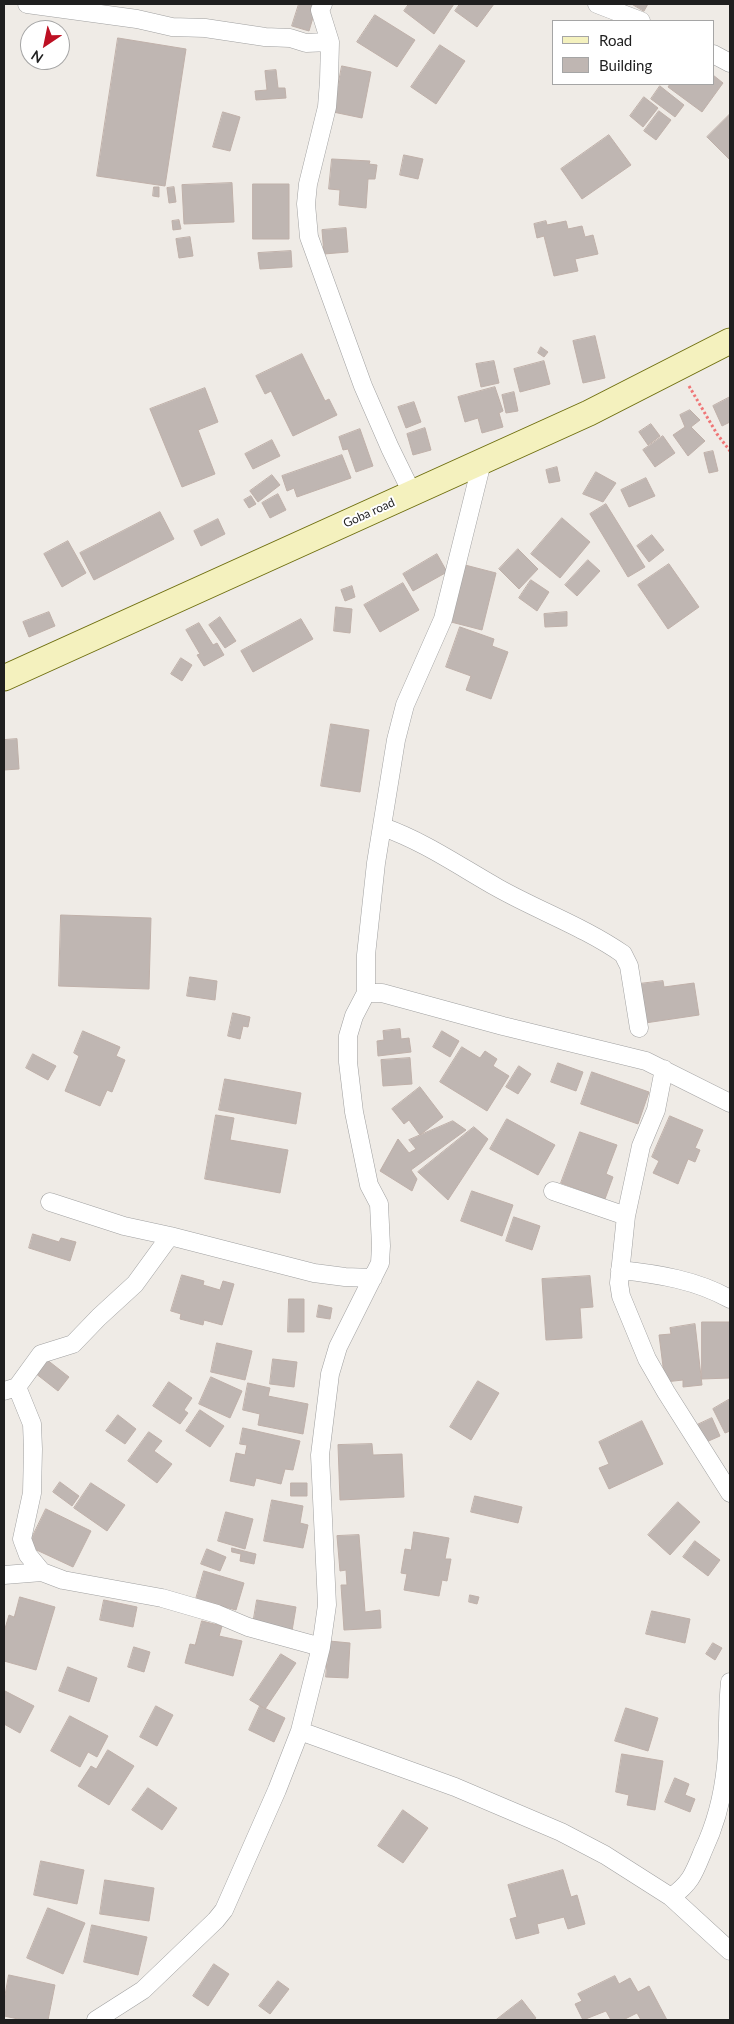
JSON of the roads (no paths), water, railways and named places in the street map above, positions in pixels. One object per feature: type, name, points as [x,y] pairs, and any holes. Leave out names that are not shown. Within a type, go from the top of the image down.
[{"type":"main road","name":"Goba road","points":[[4,678],[589,413],[730,341]]},
{"type":"street","points":[[27,4],[137,19],[172,27],[205,28],[265,37],[290,38],[306,43],[330,42]]},
{"type":"street","points":[[323,4],[320,10],[330,42],[327,107],[308,184],[306,204],[309,237],[363,386],[412,493]]},
{"type":"street","points":[[597,4],[638,20]]},
{"type":"street","points":[[714,55],[730,63]]},
{"type":"street","points":[[96,2020],[143,1990],[224,1910],[277,1790],[300,1732],[321,1647],[327,1605],[320,1455],[330,1374],[338,1347],[380,1263],[381,1254],[379,1204],[369,1185],[354,1112],[348,1062],[348,1036],[354,1016],[366,993],[366,955],[376,863],[396,740],[405,705],[443,619],[482,462]]},
{"type":"street","points":[[383,827],[408,836],[497,888],[623,954],[630,966],[639,1028]]},
{"type":"street","points":[[366,993],[382,993],[503,1026],[646,1061],[730,1103]]},
{"type":"street","points":[[664,1069],[656,1110],[641,1146],[626,1216],[620,1270],[621,1296],[647,1359],[730,1493]]},
{"type":"street","points":[[554,1191],[626,1216]]},
{"type":"street","points":[[50,1202],[124,1226],[314,1273],[373,1278]]},
{"type":"street","points":[[42,1572],[28,1555],[22,1539],[32,1493],[32,1424],[10,1389],[42,1354],[73,1344],[99,1316],[135,1284],[170,1236]]},
{"type":"street","points":[[620,1270],[661,1274],[698,1285],[730,1299]]},
{"type":"street","points":[[4,1576],[42,1572],[63,1580],[162,1598],[217,1614],[248,1627],[321,1647]]},
{"type":"street","points":[[671,1897],[685,1887],[693,1875],[712,1832],[722,1800],[726,1766],[730,1682]]},
{"type":"street","points":[[300,1732],[455,1787],[561,1832],[605,1855],[671,1897],[730,1951]]}]
